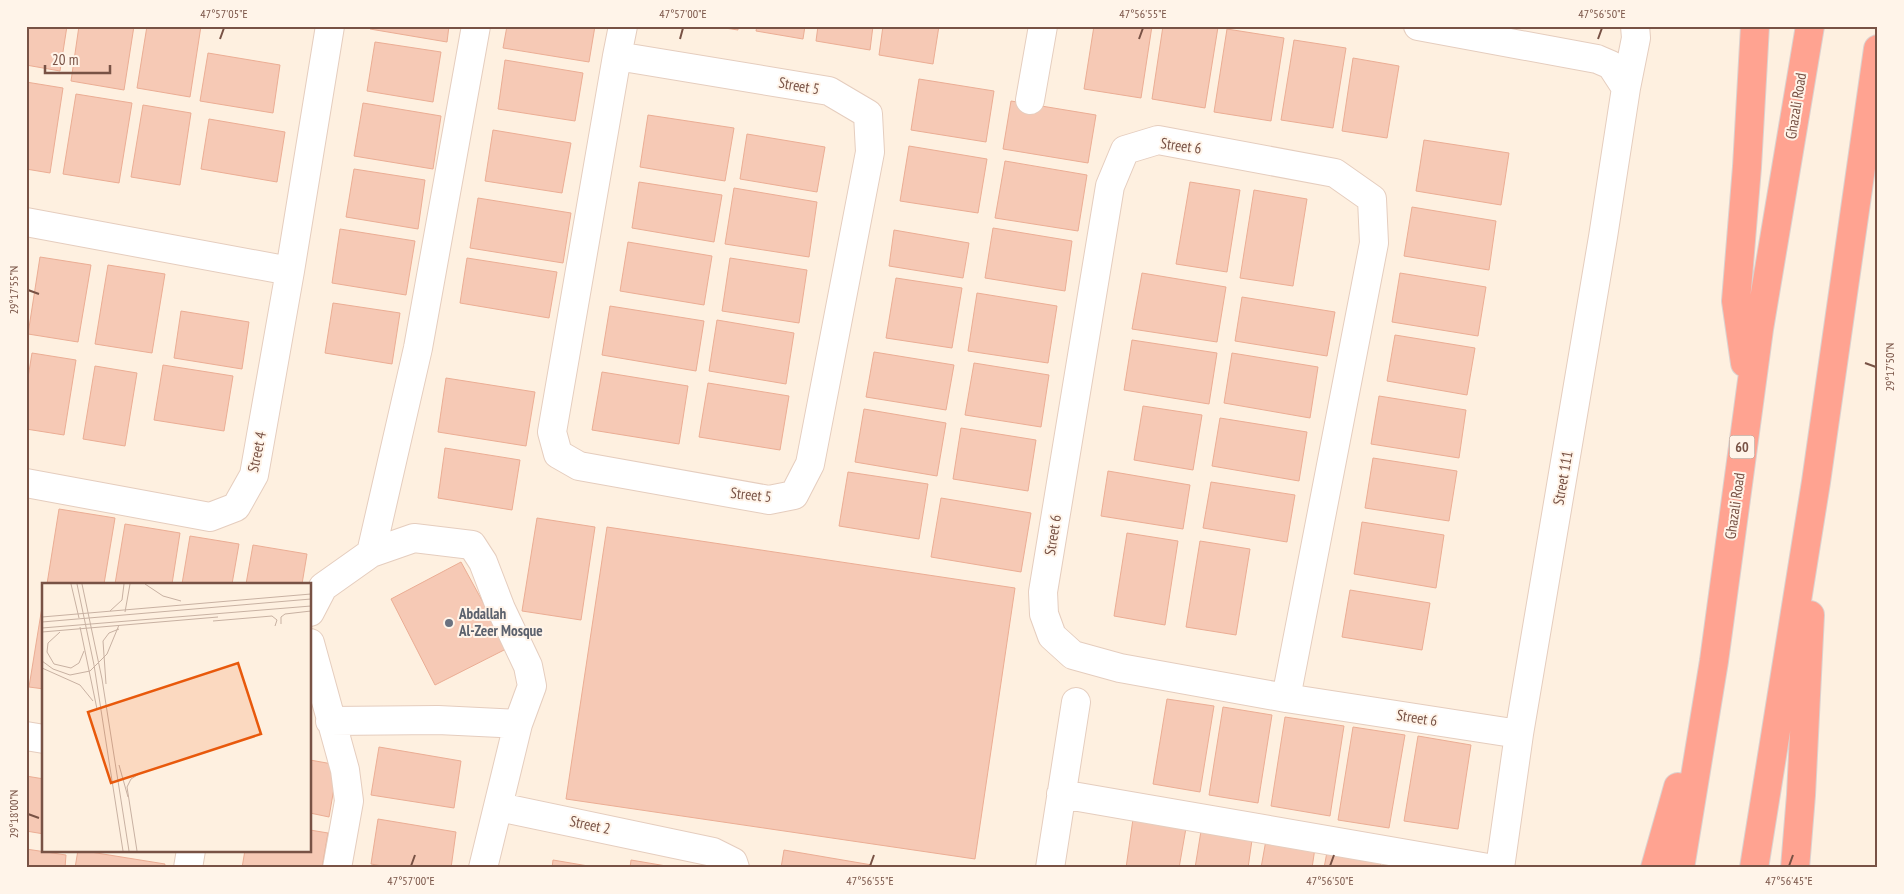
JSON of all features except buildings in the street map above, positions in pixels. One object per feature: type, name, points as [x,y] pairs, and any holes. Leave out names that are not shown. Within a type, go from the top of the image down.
[{"type":"highway","points":[[1749,394],[1736,301],[1755,26]]},
{"type":"highway","name":"Ghazali Road","points":[[1680,868],[1714,661],[1749,394],[1810,26]]},
{"type":"highway","points":[[1754,868],[1816,482],[1878,49]]},
{"type":"highway","points":[[1794,868],[1801,795],[1816,482]]},
{"type":"highway","points":[[1655,868],[1714,661]]},
{"type":"highway","points":[[1801,795],[1804,868]]},
{"type":"street","name":"Street 4","points":[[26,482],[210,518],[236,507],[254,475],[330,26]]},
{"type":"street","points":[[371,553],[418,348],[476,26]]},
{"type":"street","name":"Street 5","points":[[618,56],[828,91],[868,114],[870,152],[810,464],[794,495],[769,500],[579,466],[558,454],[552,432],[623,26]]},
{"type":"street","points":[[1030,100],[1043,26]]},
{"type":"street","name":"Street 111","points":[[1500,868],[1519,734],[1604,237],[1626,88],[1636,38],[1635,26]]},
{"type":"street","points":[[1434,28],[1597,59],[1611,65],[1626,88]]},
{"type":"street","name":"Street 6","points":[[1286,698],[1374,242],[1372,199],[1335,173],[1158,140],[1124,150],[1110,186],[1045,582],[1044,614],[1052,636],[1073,655],[1120,668],[1286,698],[1519,734]]},
{"type":"street","points":[[26,222],[290,271]]},
{"type":"street","points":[[311,610],[323,587],[371,553],[414,538],[472,545],[483,562],[501,609],[528,666],[532,686],[518,724],[504,775],[499,807],[483,868]]},
{"type":"street","points":[[311,647],[345,770],[349,801],[336,868]]},
{"type":"street","points":[[1050,868],[1076,702]]},
{"type":"street","points":[[330,721],[438,720],[518,724]]},
{"type":"street","points":[[26,736],[42,739]]},
{"type":"street","points":[[1062,794],[1488,868]]},
{"type":"street","name":"Street 2","points":[[499,807],[713,852],[733,862],[735,868]]},
{"type":"street","points":[[188,868],[191,852]]},
{"type":"place","name":"Abdallah Al-Zeer Mosque","points":[[449,623]]}]
